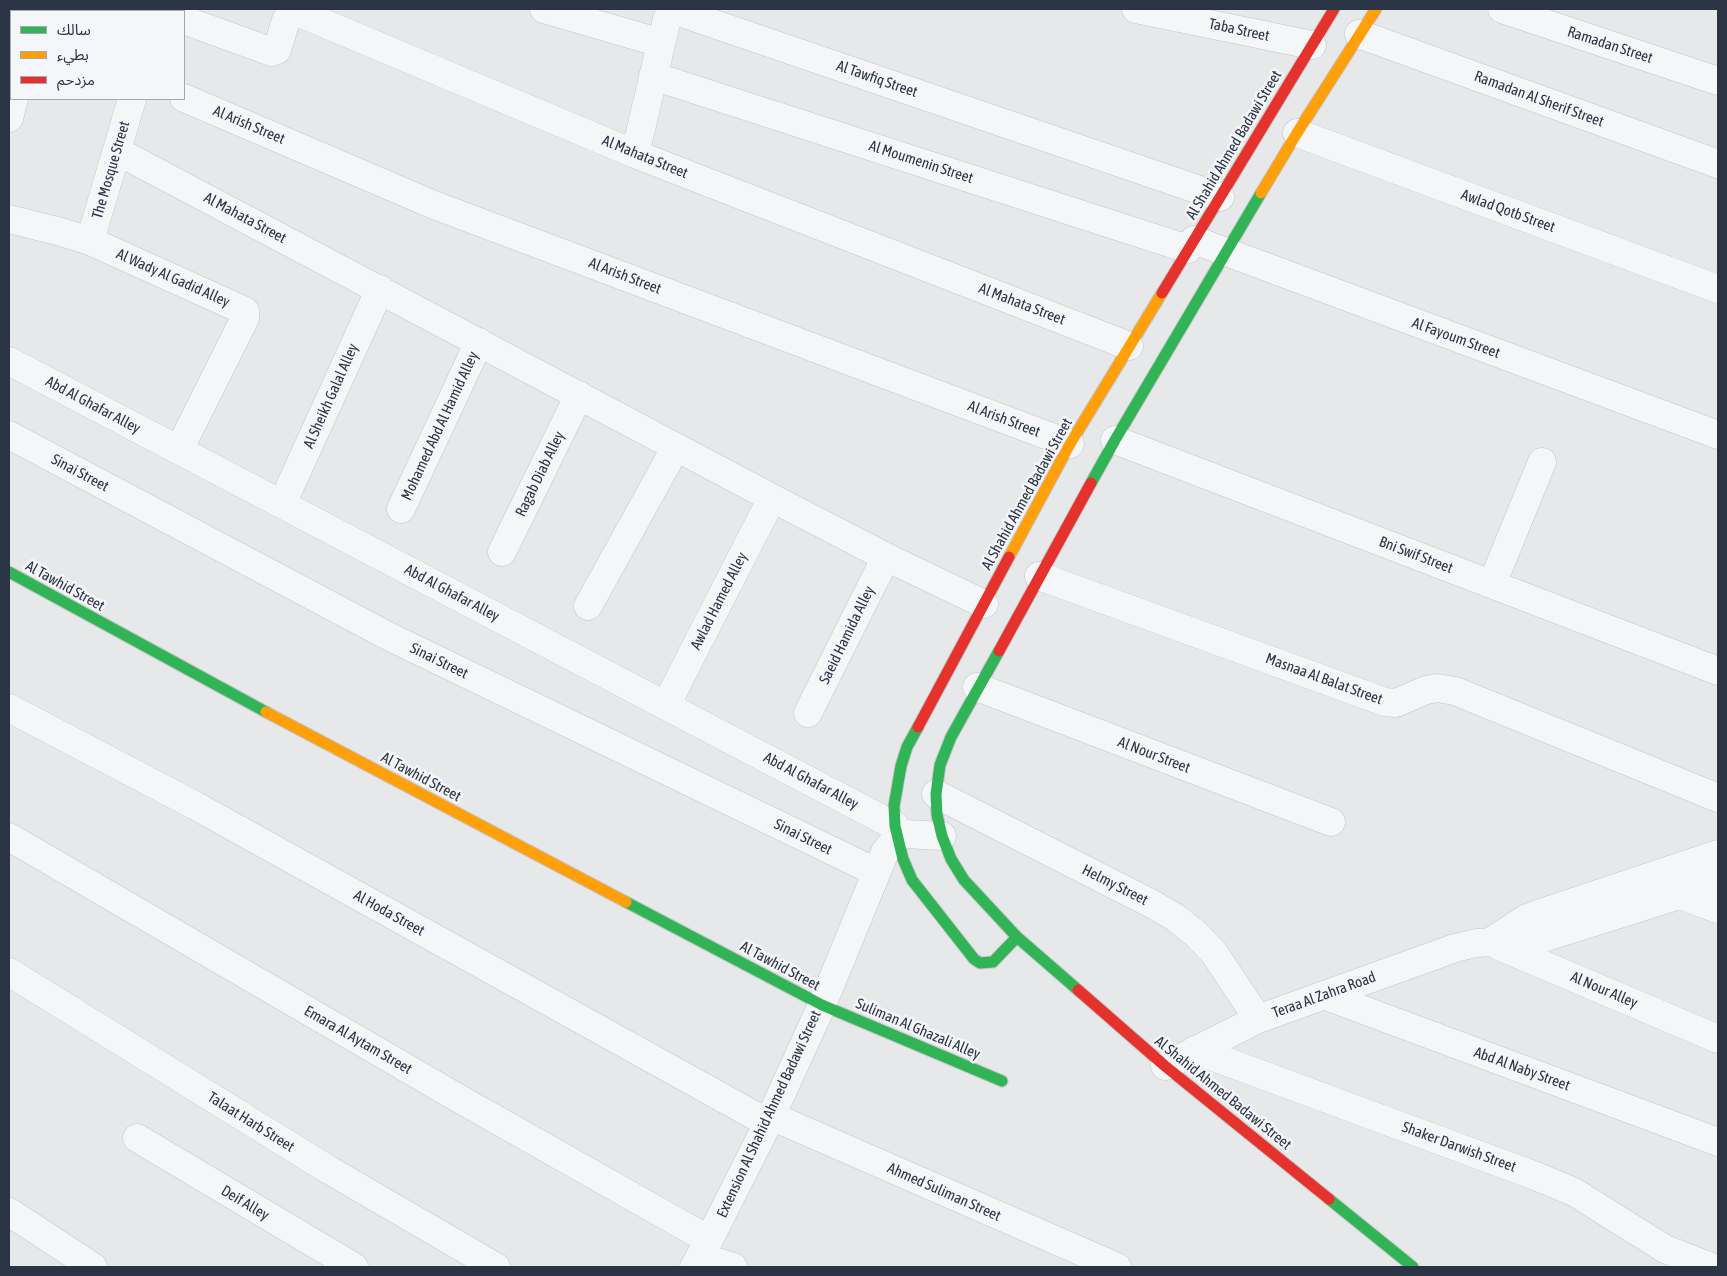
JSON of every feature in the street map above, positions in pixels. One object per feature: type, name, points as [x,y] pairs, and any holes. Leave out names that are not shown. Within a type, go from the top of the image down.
[{"type":"street","points":[[544,9],[661,43]]},
{"type":"street","name":"Taba Street","points":[[1136,9],[1312,45]]},
{"type":"street","name":"Al Shahid Ahmed Badawi Street","points":[[1018,937],[993,962],[980,962],[974,959],[912,880],[903,859],[896,832],[894,806],[896,786],[907,747],[1070,444],[1334,9]]},
{"type":"street","name":"Al Shahid Ahmed Badawi Street","points":[[1376,9],[1297,133],[1114,440],[950,737],[940,765],[936,794],[937,815],[942,836],[951,859],[964,880],[1018,937],[1165,1066],[1413,1267]]},
{"type":"street","name":"Ramadan Street","points":[[1502,9],[1718,81]]},
{"type":"street","name":"Al Mahata Street","points":[[185,20],[272,52],[277,50],[286,20],[294,11],[634,154],[1130,346]]},
{"type":"street","name":"Al Tawfiq Street","points":[[634,154],[667,19],[671,14],[685,14],[1220,197]]},
{"type":"street","name":"Ramadan Al Sherif Street","points":[[1359,34],[1718,164]]},
{"type":"street","name":"Al Moumenin Street","points":[[654,76],[1191,245]]},
{"type":"street","name":"Al Arish Street","points":[[185,98],[434,205],[1070,444]]},
{"type":"street","points":[[9,118],[14,100]]},
{"type":"street","name":"The Mosque Street","points":[[90,242],[132,100]]},
{"type":"street","name":"Awlad Qotb Street","points":[[1297,133],[1718,289]]},
{"type":"street","name":"Al Mahata Street","points":[[117,150],[772,498],[886,557],[984,604]]},
{"type":"street","name":"Al Wady Al Gadid Alley","points":[[9,218],[90,242],[242,308],[245,311],[245,318],[179,450]]},
{"type":"street","name":"Al Fayoum Street","points":[[1191,245],[1226,252],[1718,435]]},
{"type":"street","name":"Al Sheikh Galal Alley","points":[[282,504],[380,289]]},
{"type":"street","name":"Mohamed Abd Al Hamid Alley","points":[[401,509],[479,342]]},
{"type":"street","name":"Abd Al Ghafar Alley","points":[[9,361],[666,705],[896,832]]},
{"type":"street","name":"Ragab Diab Alley","points":[[502,552],[579,396]]},
{"type":"street","name":"Sinai Street","points":[[9,435],[388,636],[876,872]]},
{"type":"street","name":"Bni Swif Street","points":[[1114,440],[1718,671]]},
{"type":"street","points":[[588,606],[676,447]]},
{"type":"street","points":[[1492,584],[1542,462]]},
{"type":"street","name":"Awlad Hamed Alley","points":[[666,705],[772,498]]},
{"type":"street","name":"Saeid Hamida Alley","points":[[808,713],[886,557]]},
{"type":"street","name":"Al Tawhid Street","points":[[9,572],[260,710],[822,1005]]},
{"type":"street","name":"Masnaa Al Balat Street","points":[[1039,576],[1385,702],[1396,703],[1426,690],[1437,688],[1455,691],[1718,798]]},
{"type":"street","name":"Al Nour Street","points":[[977,687],[1331,822]]},
{"type":"street","name":"Al Hoda Street","points":[[9,708],[196,806],[769,1119]]},
{"type":"street","name":"Helmy Street","points":[[936,794],[1176,918],[1196,934],[1214,953],[1258,1019]]},
{"type":"street","points":[[896,832],[942,836]]},
{"type":"street","name":"Extension Al Shahid Ahmed Badawi Street","points":[[701,1255],[769,1119],[822,1005],[876,872],[896,832]]},
{"type":"street","name":"Emara Al Aytam Street","points":[[9,837],[452,1094],[701,1255],[733,1267]]},
{"type":"street","name":"Teraa Al Zahra Road","points":[[1490,942],[1527,918],[1718,854]]},
{"type":"street","name":"Teraa Al Zahra Road","points":[[1165,1066],[1258,1019],[1455,948],[1476,943],[1537,940],[1718,883]]},
{"type":"street","points":[[1680,895],[1718,909]]},
{"type":"street","name":"Al Nour Alley","points":[[1490,942],[1718,1038]]},
{"type":"street","name":"Talaat Harb Street","points":[[9,972],[329,1170],[496,1267]]},
{"type":"street","name":"Abd Al Naby Street","points":[[1326,996],[1718,1142]]},
{"type":"street","name":"Suliman Al Ghazali Alley","points":[[822,1005],[1002,1081]]},
{"type":"street","name":"Shaker Darwish Street","points":[[1195,1050],[1574,1192],[1660,1258],[1711,1267]]},
{"type":"street","name":"Ahmed Suliman Street","points":[[769,1119],[1117,1267]]},
{"type":"street","name":"Deif Alley","points":[[137,1138],[354,1267]]},
{"type":"street","points":[[9,1212],[93,1267]]},
{"type":"traffic: fast","points":[[1091,483],[1261,193]]},
{"type":"traffic: fast","points":[[9,572],[266,712]]},
{"type":"traffic: fast","points":[[999,651],[951,737],[940,765],[936,794],[937,815],[942,836],[951,859],[964,880],[1017,937],[1078,990]]},
{"type":"traffic: fast","points":[[918,727],[907,747],[901,766],[894,806],[895,826],[903,859],[912,880],[974,959],[980,963],[993,962],[1017,937]]},
{"type":"traffic: fast","points":[[626,902],[822,1005],[1002,1081]]},
{"type":"traffic: fast","points":[[1329,1199],[1413,1267]]},
{"type":"traffic: slow","points":[[1261,193],[1376,9]]},
{"type":"traffic: slow","points":[[1009,557],[1070,444],[1162,293]]},
{"type":"traffic: slow","points":[[266,712],[626,902]]},
{"type":"traffic: jam","points":[[1162,293],[1334,9]]},
{"type":"traffic: jam","points":[[999,651],[1091,483]]},
{"type":"traffic: jam","points":[[918,727],[1009,557]]},
{"type":"traffic: jam","points":[[1078,990],[1165,1066],[1329,1199]]}]
